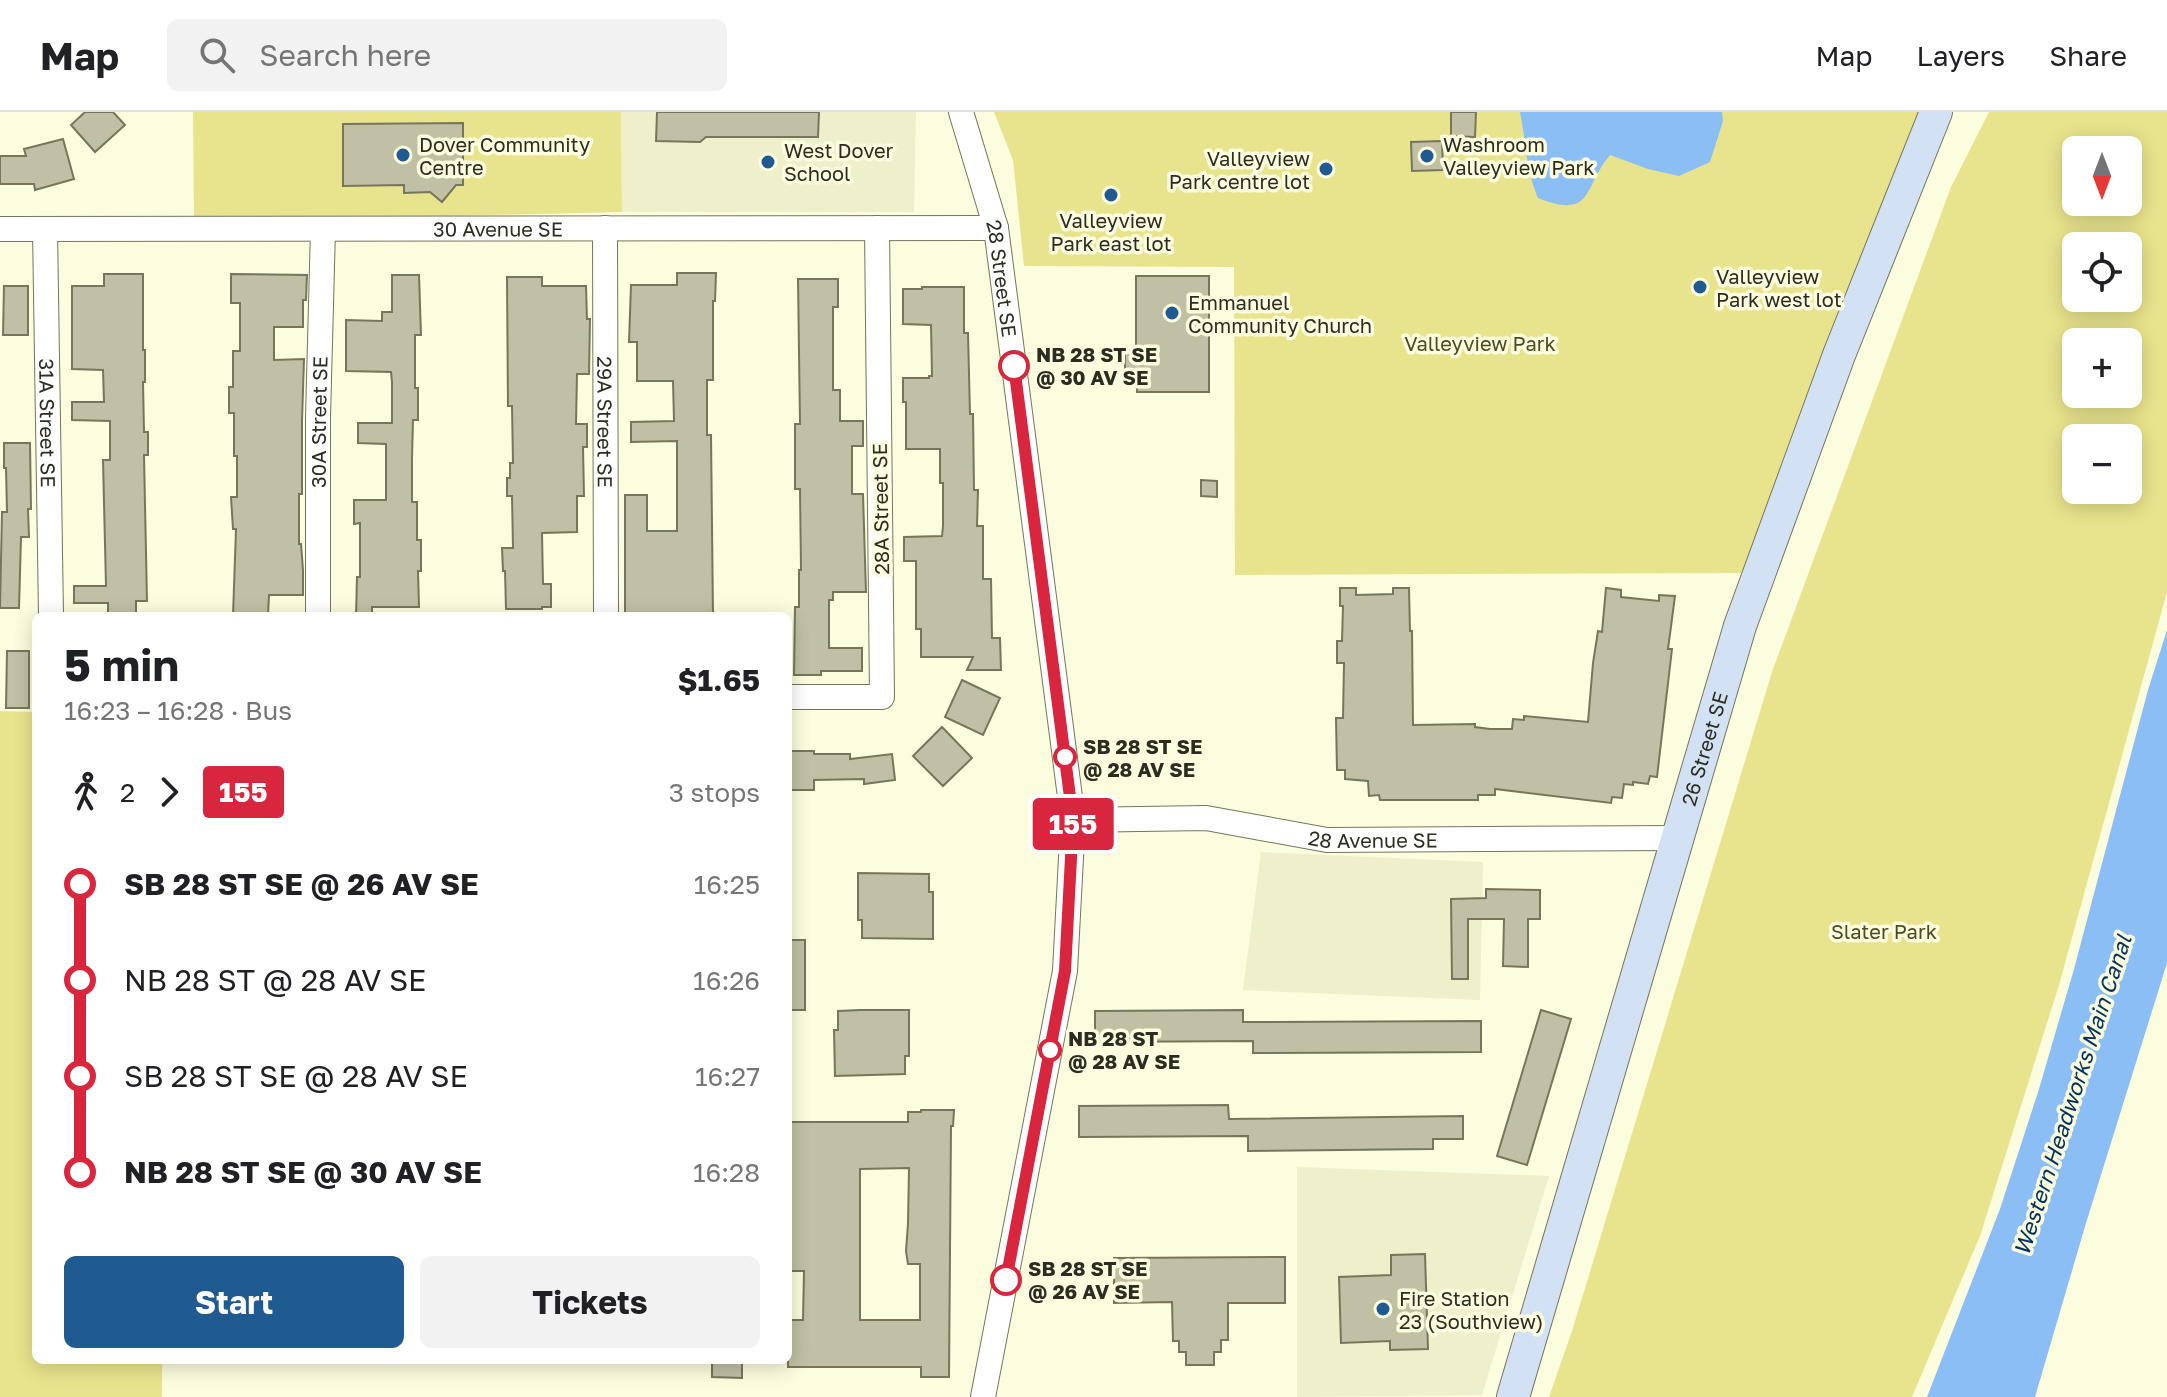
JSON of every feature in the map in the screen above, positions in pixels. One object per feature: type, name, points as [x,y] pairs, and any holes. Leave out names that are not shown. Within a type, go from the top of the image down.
[{"type":"street","name":"28 Street SE","points":[[961,112],[996,228],[1073,820],[1065,971],[983,1397]]},
{"type":"street","name":"26 Street SE","points":[[1513,1397],[1740,626],[1839,355],[1936,112]]},
{"type":"street","name":"29A Street SE","points":[[605,228],[606,612]]},
{"type":"street","name":"28A Street SE","points":[[792,697],[882,697],[877,228]]},
{"type":"street","name":"30 Avenue SE","points":[[0,229],[996,228]]},
{"type":"street","name":"31A Street SE","points":[[45,229],[51,612]]},
{"type":"street","name":"30A Street SE","points":[[318,612],[318,417],[323,229]]},
{"type":"street","name":"28 Avenue SE","points":[[1073,820],[1206,818],[1327,840],[1676,838]]},
{"type":"shaded area","name":"West Dover School","points":[[621,112],[916,112],[914,212],[622,212]]},
{"type":"shaded area","points":[[1261,852],[1483,862],[1480,1000],[1243,990]]},
{"type":"shaded area","points":[[1297,1167],[1549,1176],[1482,1395],[1297,1397]]},
{"type":"green space","points":[[193,112],[621,112],[622,212],[194,222]]},
{"type":"green space","name":"Valleyview Park","points":[[994,112],[1920,112],[1748,573],[1235,575],[1234,267],[1024,266],[1013,160]]},
{"type":"green space","name":"Slater Park","points":[[1989,112],[2167,112],[2167,592],[2059,985],[1980,1236],[1912,1397],[1549,1397],[1572,1331],[1772,672],[1951,187]]},
{"type":"green space","points":[[0,711],[32,712],[32,1364],[162,1364],[162,1397],[0,1397]]},
{"type":"water","points":[[1520,112],[1722,112],[1723,121],[1710,162],[1679,176],[1610,155],[1585,197],[1569,205],[1538,198],[1529,167]]},
{"type":"water","name":"Western Headworks Main Canal","points":[[2167,630],[2167,963],[2035,1397],[1927,1397],[2000,1209],[2039,1089]]},
{"type":"building","points":[[85,112],[113,112],[125,125],[95,152],[71,125]]},
{"type":"building","points":[[657,112],[819,112],[818,137],[706,137],[700,142],[656,141]]},
{"type":"building","points":[[1451,112],[1476,112],[1475,137],[1451,136]]},
{"type":"building","name":"Dover Community Centre","points":[[463,123],[463,185],[456,185],[442,202],[430,192],[404,193],[404,185],[343,186],[343,124]]},
{"type":"building","points":[[63,139],[74,179],[35,190],[34,184],[0,184],[0,156],[26,156],[24,149]]},
{"type":"building","name":"Washroom Valleyview Park","points":[[1442,141],[1443,170],[1412,171],[1411,142]]},
{"type":"building","points":[[677,273],[716,273],[713,380],[707,380],[707,435],[711,435],[713,612],[625,612],[625,495],[647,495],[647,531],[677,531],[677,441],[631,442],[631,422],[674,421],[673,381],[637,381],[637,342],[629,342],[631,285],[677,285]]},
{"type":"building","points":[[104,274],[143,274],[144,432],[148,432],[148,455],[144,455],[147,601],[136,601],[136,612],[108,612],[108,603],[74,603],[74,586],[106,586],[103,460],[110,460],[110,421],[72,420],[72,402],[104,402],[103,370],[72,369],[72,286],[104,286]]},
{"type":"building","points":[[231,274],[307,275],[303,327],[274,327],[274,360],[304,359],[302,494],[299,494],[303,595],[269,595],[268,612],[233,612],[236,529],[233,529],[231,497],[237,497],[237,456],[234,456],[234,413],[229,413],[229,387],[233,387],[233,351],[240,351],[240,303],[231,303]]},
{"type":"building","points":[[392,275],[419,275],[421,335],[415,335],[418,420],[413,420],[412,502],[417,502],[417,540],[421,540],[419,607],[372,607],[372,612],[356,612],[360,523],[354,524],[354,500],[386,500],[386,444],[358,443],[358,423],[392,423],[392,382],[391,372],[346,371],[346,320],[382,321],[382,312],[392,312]]},
{"type":"building","name":"Emmanuel Community Church","points":[[1136,276],[1209,276],[1209,392],[1137,392],[1137,373],[1125,373],[1125,350],[1136,350]]},
{"type":"building","points":[[507,277],[542,277],[542,286],[586,286],[587,319],[590,319],[589,374],[577,374],[576,424],[587,424],[587,447],[583,447],[584,496],[577,496],[577,532],[542,533],[543,584],[551,584],[551,607],[542,609],[506,609],[502,548],[513,548],[512,496],[507,496],[507,478],[510,478],[510,463],[513,463],[512,406],[508,406]]},
{"type":"building","points":[[798,279],[838,279],[838,307],[833,307],[833,390],[840,390],[840,421],[863,421],[863,446],[852,446],[852,494],[863,494],[866,592],[833,592],[833,600],[829,600],[829,648],[862,648],[862,671],[821,671],[821,675],[794,675],[795,607],[799,607],[801,570],[800,489],[795,489],[795,424],[800,424]]},
{"type":"building","points":[[4,286],[28,286],[28,335],[3,335]]},
{"type":"building","points":[[964,287],[964,333],[968,333],[970,414],[973,414],[974,490],[978,490],[977,526],[983,526],[983,579],[991,579],[992,638],[1000,638],[1001,670],[967,670],[973,657],[921,657],[921,629],[916,629],[916,561],[904,561],[904,537],[942,536],[943,526],[940,449],[906,449],[903,378],[932,376],[931,325],[903,324],[903,289]]},
{"type":"building","points":[[4,443],[30,443],[31,509],[28,509],[29,537],[21,537],[19,608],[0,608],[2,512],[7,512]]},
{"type":"building","points":[[1201,480],[1217,481],[1217,497],[1201,496]]},
{"type":"building","points":[[1340,588],[1356,588],[1356,595],[1393,594],[1393,588],[1409,588],[1413,725],[1475,724],[1475,727],[1490,729],[1512,729],[1513,719],[1524,720],[1524,716],[1588,722],[1593,663],[1598,631],[1602,632],[1606,588],[1621,590],[1621,597],[1659,601],[1659,595],[1675,596],[1657,777],[1650,776],[1648,784],[1624,784],[1622,798],[1612,797],[1611,803],[1495,789],[1495,795],[1478,795],[1478,800],[1380,800],[1379,795],[1369,796],[1368,781],[1345,779],[1345,770],[1337,770],[1336,718],[1343,718],[1344,663],[1337,663],[1337,641],[1342,641]]},
{"type":"building","points":[[7,651],[29,651],[29,708],[6,708]]},
{"type":"building","points":[[962,680],[1000,698],[983,735],[945,717]]},
{"type":"building","points":[[942,727],[972,758],[943,786],[913,756]]},
{"type":"building","points":[[792,751],[850,754],[850,759],[892,754],[895,780],[864,784],[864,779],[814,780],[814,790],[792,790]]},
{"type":"building","points":[[858,873],[929,874],[929,892],[933,892],[933,939],[862,938],[862,920],[858,920]]},
{"type":"building","points":[[1486,889],[1540,890],[1540,919],[1528,919],[1528,967],[1503,966],[1504,919],[1468,919],[1468,979],[1452,979],[1451,899],[1486,898]]},
{"type":"building","points":[[792,940],[805,940],[805,1010],[792,1010]]},
{"type":"building","points":[[909,1010],[909,1056],[905,1056],[905,1074],[835,1076],[834,1030],[838,1030],[838,1011]]},
{"type":"building","points":[[1243,1010],[1243,1022],[1481,1021],[1481,1052],[1253,1053],[1253,1041],[1095,1042],[1095,1011]]},
{"type":"building","points":[[1541,1010],[1571,1019],[1527,1165],[1497,1156]]},
{"type":"building","points":[[1228,1105],[1229,1119],[1463,1116],[1463,1139],[1433,1139],[1433,1149],[1248,1151],[1248,1136],[1079,1137],[1079,1106]]},
{"type":"building","points":[[954,1110],[951,1126],[949,1377],[921,1377],[921,1367],[788,1367],[792,1364],[792,1320],[803,1320],[804,1271],[792,1271],[792,1122],[908,1122],[908,1112]],"holes":[[[909,1168],[908,1264],[920,1264],[920,1320],[860,1320],[860,1169]]]},
{"type":"building","name":"Fire Station 23 (Southview)","points":[[1425,1254],[1428,1349],[1390,1350],[1390,1341],[1341,1343],[1339,1277],[1391,1275],[1391,1255]]},
{"type":"building","points":[[1285,1257],[1285,1303],[1228,1303],[1228,1340],[1221,1340],[1221,1352],[1214,1352],[1214,1365],[1186,1365],[1186,1352],[1179,1352],[1179,1341],[1173,1341],[1172,1302],[1114,1303],[1114,1258]]},
{"type":"building","points":[[712,1364],[742,1364],[742,1378],[712,1377]]},
{"type":"bus line","name":"155","points":[[1006,1280],[1065,971],[1073,820],[1014,366]]},
{"type":"place","name":"Dover Community Centre","points":[[403,155]]},
{"type":"place","name":"Washroom Valleyview Park","points":[[1427,156]]},
{"type":"place","name":"West Dover School","points":[[768,162]]},
{"type":"place","name":"Valleyview Park centre lot","points":[[1326,169]]},
{"type":"place","name":"Valleyview Park east lot","points":[[1111,195]]},
{"type":"place","name":"Valleyview Park west lot","points":[[1700,287]]},
{"type":"place","name":"Emmanuel Community Church","points":[[1172,313]]},
{"type":"place","name":"NB 28 ST SE @ 30 AV SE","points":[[1014,366]]},
{"type":"place","name":"SB 28 ST SE @ 28 AV SE","points":[[1065,757]]},
{"type":"place","name":"NB 28 ST @ 28 AV SE","points":[[1050,1050]]},
{"type":"place","name":"SB 28 ST SE @ 26 AV SE","points":[[1006,1280]]},
{"type":"place","name":"Fire Station 23 (Southview)","points":[[1383,1309]]}]
